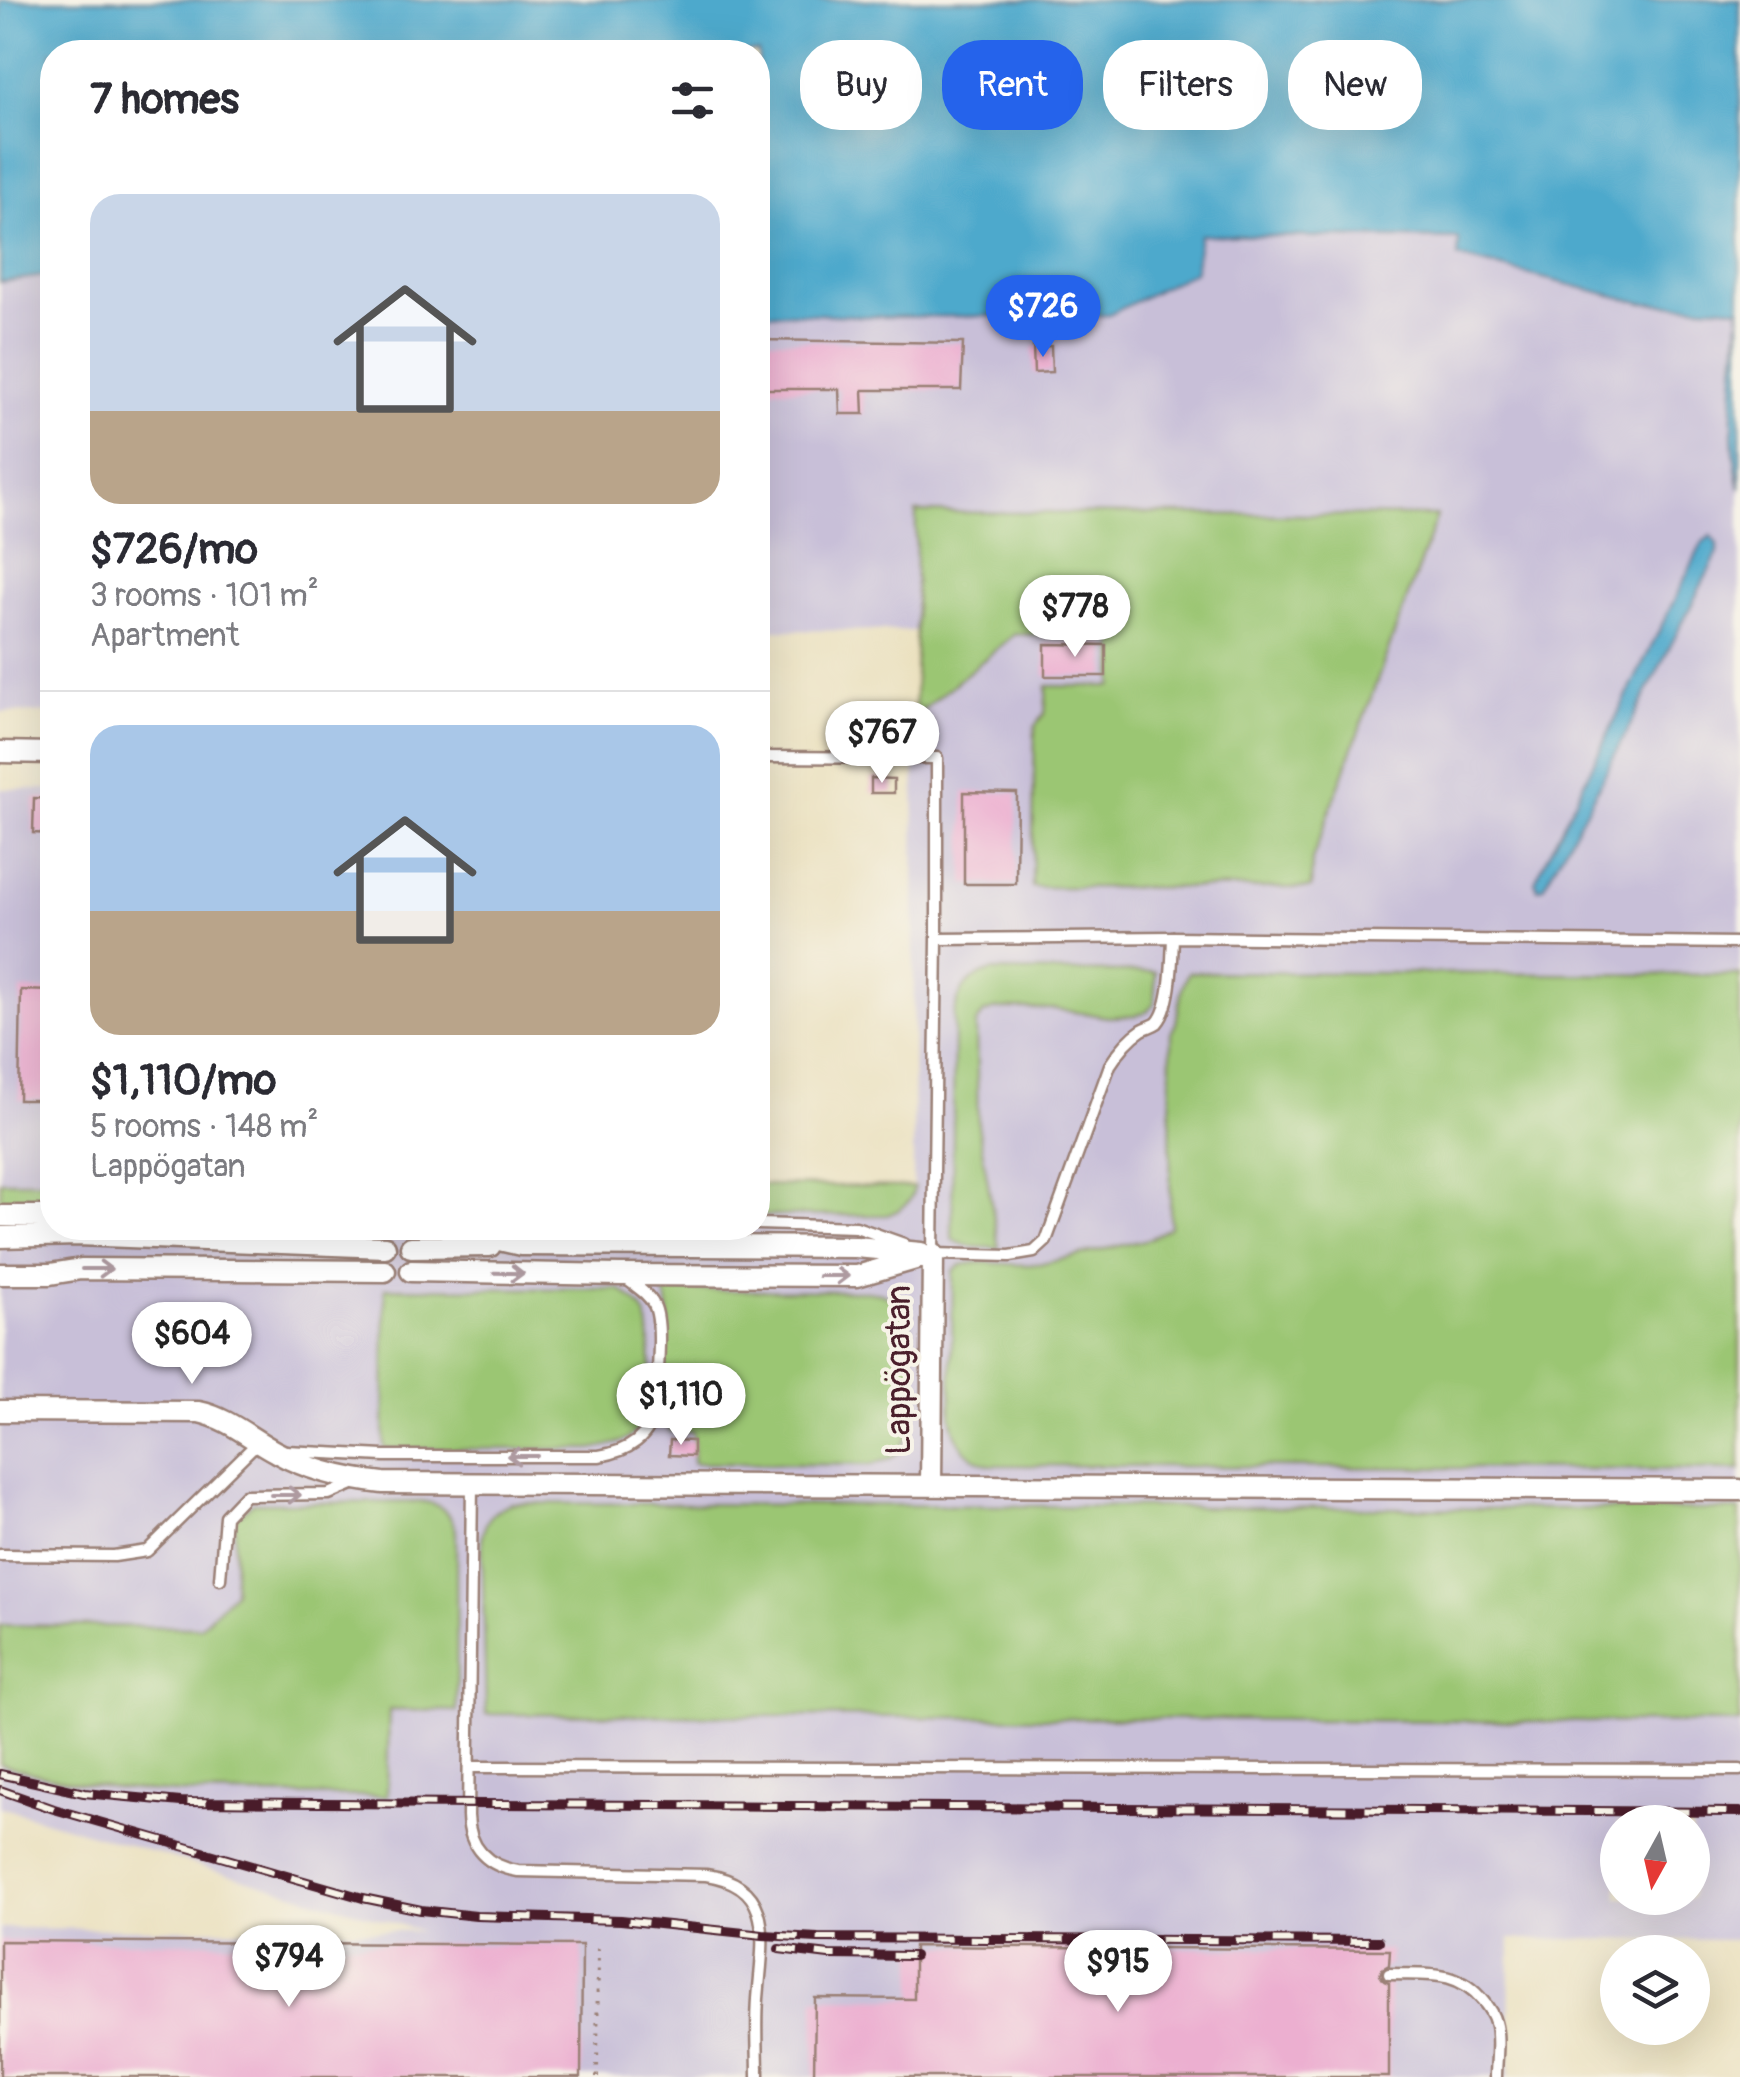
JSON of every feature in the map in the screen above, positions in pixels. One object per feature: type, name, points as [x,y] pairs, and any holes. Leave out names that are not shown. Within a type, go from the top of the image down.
[{"type":"street","points":[[0,752],[40,752]]},
{"type":"street","points":[[0,1216],[40,1216]]},
{"type":"street","points":[[3,1237],[40,1236]]},
{"type":"street","points":[[206,1240],[385,1247]]},
{"type":"street","name":"Lappögatan","points":[[500,1240],[522,1245],[856,1247],[932,1254]]},
{"type":"street","points":[[412,1247],[522,1245]]},
{"type":"street","name":"Lappögatan","points":[[411,1270],[857,1276],[932,1254]]},
{"type":"street","name":"Lappögatan","points":[[931,1486],[932,1254]]},
{"type":"street","points":[[0,1274],[50,1274],[81,1269],[385,1271]]},
{"type":"street","points":[[0,1411],[199,1412],[222,1420],[296,1462],[383,1483],[1740,1490]]},
{"type":"lane","points":[[770,757],[937,758],[932,1254]]},
{"type":"lane","points":[[770,1224],[856,1227],[932,1254],[1010,1256],[1034,1252],[1046,1241],[1110,1065],[1122,1046],[1158,1022],[1171,972],[1172,937]]},
{"type":"lane","points":[[937,938],[1740,942]]},
{"type":"lane","points":[[0,1555],[114,1556],[148,1551],[266,1446],[384,1456],[599,1456],[624,1450],[644,1436],[653,1419],[658,1329],[657,1313],[650,1298],[620,1275]]},
{"type":"lane","points":[[220,1579],[225,1516],[245,1495],[328,1494],[362,1481]]},
{"type":"lane","points":[[472,1482],[469,1768],[473,1844],[491,1863],[518,1871],[706,1875],[740,1885],[758,1907],[763,1924],[758,2077]]},
{"type":"lane","points":[[469,1768],[1740,1770]]},
{"type":"lane","points":[[1390,1974],[1444,1976],[1470,1986],[1495,2020],[1496,2077]]},
{"type":"path","points":[[597,2077],[598,1944]]},
{"type":"shaded area","points":[[1200,235],[1460,239],[1458,257],[1643,303],[1740,308],[1734,360],[1735,469],[1740,488],[1740,1940],[1710,1940],[1710,1935],[1510,1939],[1509,2077],[0,2077],[0,1928],[421,1931],[0,1807],[0,789],[40,789],[40,1240],[770,1240],[770,1185],[913,1187],[915,631],[770,630],[770,314],[1109,315],[1194,271]]},
{"type":"shaded area","points":[[40,277],[40,713],[0,712],[0,282]]},
{"type":"green space","points":[[916,512],[1437,516],[1312,860],[1311,888],[1032,887],[1035,726],[1045,713],[1047,686],[1113,686],[1114,637],[1015,634],[915,716]]},
{"type":"green space","points":[[992,971],[1156,972],[1154,1004],[1134,1016],[996,1009],[984,1013],[976,1024],[978,1125],[999,1248],[980,1248],[952,1239],[954,1014],[966,986]]},
{"type":"green space","points":[[1189,972],[1740,975],[1740,1470],[990,1465],[967,1453],[955,1433],[951,1415],[953,1271],[977,1262],[1046,1263],[1149,1239],[1170,1227],[1171,1033]]},
{"type":"green space","points":[[0,1181],[40,1181],[40,1210],[0,1210]]},
{"type":"green space","points":[[770,1185],[914,1187],[905,1205],[887,1215],[770,1216]]},
{"type":"green space","points":[[385,1288],[619,1289],[644,1312],[648,1324],[651,1379],[647,1415],[626,1439],[591,1449],[384,1449]]},
{"type":"green space","points":[[663,1290],[867,1291],[896,1300],[908,1316],[912,1333],[911,1431],[898,1453],[871,1465],[693,1463],[693,1432],[670,1431],[664,1418],[669,1322]]},
{"type":"green space","points":[[426,1502],[446,1512],[456,1530],[457,1711],[389,1710],[387,1796],[143,1791],[47,1776],[0,1764],[0,1625],[200,1627],[234,1592],[235,1517],[253,1503]]},
{"type":"green space","points":[[512,1503],[1740,1510],[1740,1723],[486,1714],[482,1536],[492,1515]]},
{"type":"water","points":[[0,0],[1740,0],[1740,308],[1643,303],[1458,257],[1459,239],[1200,235],[1195,271],[1109,315],[770,314],[770,40],[40,40],[40,277],[0,282]]},
{"type":"water","points":[[1740,308],[1740,488],[1733,422]]},
{"type":"water","points":[[1711,536],[1718,545],[1718,553],[1590,803],[1543,887],[1537,889],[1535,881],[1703,542]]},
{"type":"building","points":[[770,340],[963,343],[961,390],[863,390],[864,414],[840,414],[839,389],[770,389]]},
{"type":"building","points":[[1051,346],[1052,372],[1034,373],[1033,347]]},
{"type":"building","points":[[1045,644],[1106,645],[1106,676],[1045,676]]},
{"type":"building","points":[[871,778],[894,779],[894,793],[871,793]]},
{"type":"building","points":[[964,792],[1017,793],[1016,884],[964,884]]},
{"type":"building","points":[[34,798],[40,798],[40,833],[33,833]]},
{"type":"building","points":[[21,990],[40,991],[40,1100],[19,1100]]},
{"type":"building","points":[[670,1440],[693,1441],[693,1456],[669,1455]]},
{"type":"building","points":[[0,1941],[582,1945],[581,2077],[0,2077]]},
{"type":"building","points":[[914,1946],[1390,1950],[1389,1965],[1380,1975],[1389,1983],[1389,2077],[814,2077],[815,1998],[914,1999]]},
{"type":"railway","points":[[0,1774],[84,1793],[181,1802],[1740,1812]]},
{"type":"railway","points":[[0,1790],[363,1898],[421,1910],[476,1916],[621,1920],[818,1938],[1379,1941]]},
{"type":"railway","points":[[779,1949],[829,1955],[914,1956]]}]
